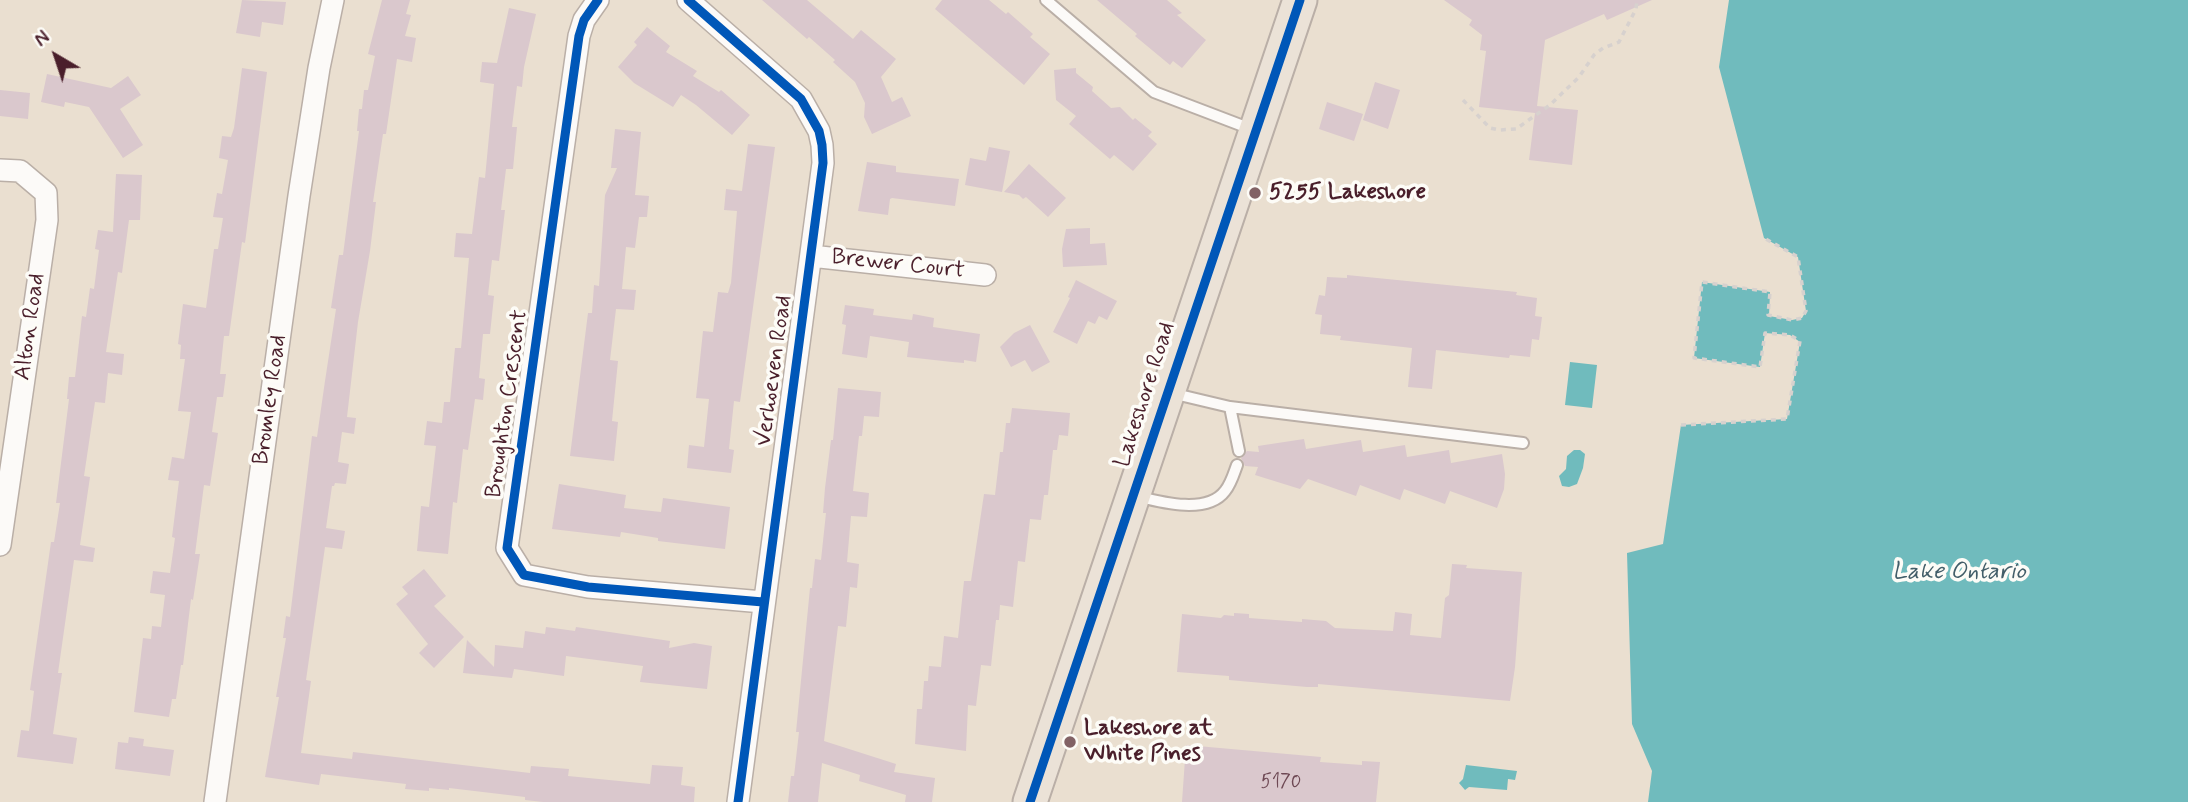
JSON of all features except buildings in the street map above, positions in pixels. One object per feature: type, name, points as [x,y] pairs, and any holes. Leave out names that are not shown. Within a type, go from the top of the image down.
[{"type":"main road","name":"Lakeshore Road","points":[[1030,802],[1300,0]]},
{"type":"street","name":"Bromley Road","points":[[215,802],[299,196],[319,68],[333,0]]},
{"type":"street","name":"Broughton Crescent","points":[[598,0],[584,20],[579,36],[507,548],[524,575],[588,587],[763,603]]},
{"type":"street","name":"Verhoeven Road","points":[[688,0],[806,105],[822,145],[811,256],[738,802]]},
{"type":"street","name":"Alton Road","points":[[0,170],[20,171],[46,193],[47,220],[0,545]]},
{"type":"street","name":"Brewer Court","points":[[811,256],[985,275]]},
{"type":"lane","points":[[1046,0],[1154,92],[1257,131]]},
{"type":"lane","points":[[1167,391],[1230,407],[1523,443]]},
{"type":"lane","points":[[1230,407],[1239,451]]},
{"type":"lane","points":[[1133,495],[1173,505],[1206,503],[1225,492],[1237,466]]},
{"type":"path","points":[[1463,100],[1490,128],[1516,129],[1550,105],[1579,77],[1602,48],[1619,42],[1636,9],[1637,0]]},
{"type":"path","points":[[1681,425],[1787,419],[1800,341],[1790,335],[1765,333],[1760,367],[1694,358],[1702,282],[1770,292],[1768,315],[1792,320],[1802,317],[1806,311],[1798,257],[1764,238]]},
{"type":"water","name":"Lake Ontario","points":[[1729,0],[2188,0],[2188,802],[1648,802],[1652,771],[1632,724],[1627,553],[1663,544],[1681,425],[1787,419],[1800,342],[1790,335],[1765,333],[1760,367],[1694,358],[1702,282],[1770,292],[1769,316],[1792,320],[1802,318],[1806,311],[1798,257],[1764,238],[1719,67]]},
{"type":"water","points":[[1570,362],[1597,365],[1592,408],[1565,405]]},
{"type":"water","points":[[1574,450],[1585,454],[1583,468],[1577,484],[1562,486],[1559,476],[1566,469],[1567,456]]},
{"type":"water","points":[[1466,765],[1517,771],[1515,780],[1508,779],[1507,790],[1469,787],[1465,790],[1459,783],[1463,779]]},
{"type":"cycle path","points":[[598,0],[584,20],[579,36],[507,548],[524,575],[588,587],[763,602]]},
{"type":"cycle path","points":[[688,0],[801,99],[819,131],[822,145],[823,163],[738,802]]},
{"type":"cycle path","points":[[1030,802],[1300,0]]},
{"type":"place","name":"5255 Lakeshore","points":[[1255,193]]},
{"type":"place","name":"Lakeshore at White Pines","points":[[1070,742]]}]
